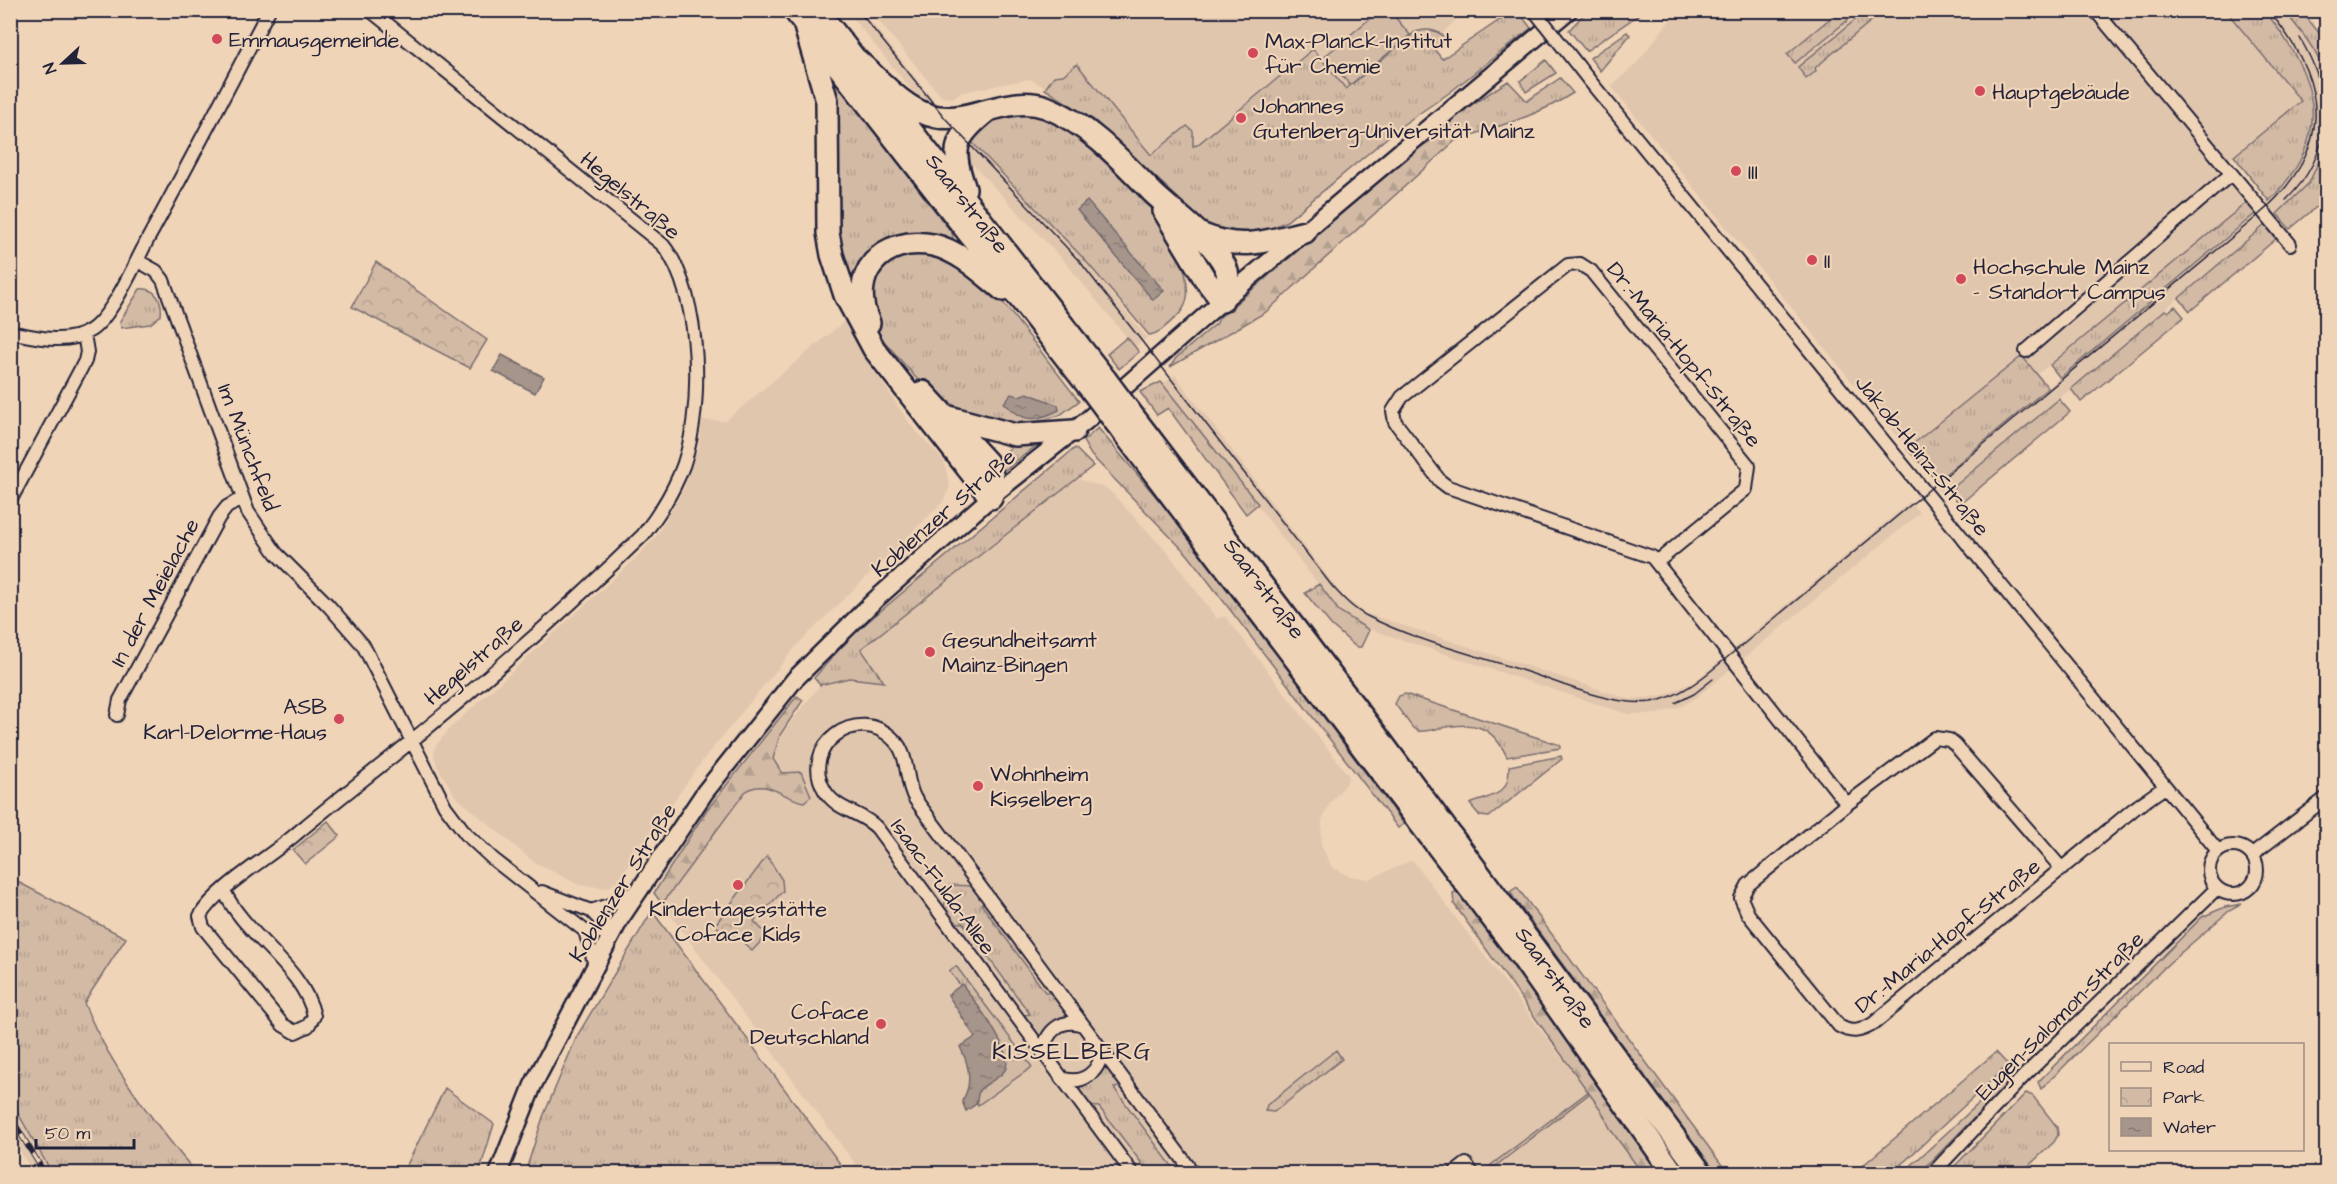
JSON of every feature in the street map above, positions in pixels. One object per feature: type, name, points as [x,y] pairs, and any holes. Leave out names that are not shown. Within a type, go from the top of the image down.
[{"type":"highway","points":[[805,15],[827,101],[828,233],[832,255],[845,295],[874,349],[991,498]]},
{"type":"highway","name":"Saarstraße","points":[[805,15],[857,60],[972,207],[1099,385],[1523,959],[1674,1173]]},
{"type":"highway","name":"Saarstraße","points":[[805,15],[1034,316],[1099,385]]},
{"type":"highway","points":[[857,60],[910,105],[930,115],[956,117],[1019,104],[1049,109],[1101,144],[1197,232],[1226,267],[1228,281],[1222,302]]},
{"type":"highway","points":[[972,207],[957,165],[956,147],[965,130],[989,110]]},
{"type":"highway","points":[[1152,192],[1205,279],[1222,302]]},
{"type":"highway","points":[[1197,232],[1224,243],[1237,245],[1305,232]]},
{"type":"highway","points":[[991,498],[993,478],[987,462],[877,340],[864,313],[861,288],[864,277],[877,258],[896,247],[908,244],[933,245],[946,249],[978,270],[1034,316]]},
{"type":"highway","points":[[946,416],[1015,435],[1074,431]]},
{"type":"highway","name":"Saarstraße","points":[[1123,417],[1368,723],[1702,1173]]},
{"type":"main road","name":"Koblenzer Straße","points":[[498,1173],[533,1084],[595,964],[639,889],[705,792],[795,679],[875,600],[991,498],[1074,431],[1222,302],[1569,10]]},
{"type":"street","points":[[10,332],[50,339],[84,333],[97,324],[138,261],[269,10]]},
{"type":"street","name":"Hegelstraße","points":[[224,891],[234,909],[308,994],[314,1016],[308,1026],[295,1032],[283,1025],[203,927],[200,916],[205,907],[224,891],[410,742],[547,624],[654,522],[680,474],[694,414],[696,358],[687,291],[674,259],[663,246],[370,10]]},
{"type":"street","name":"Jakob-Heinz-Straße","points":[[1534,10],[2218,850]]},
{"type":"street","points":[[2095,10],[2290,244]]},
{"type":"street","points":[[2026,351],[2231,174]]},
{"type":"street","name":"Im Münchfeld","points":[[138,261],[156,271],[164,280],[241,499],[261,534],[276,553],[356,636],[378,673],[438,795],[466,834],[585,931]]},
{"type":"street","name":"Dr.-Maria-Hopf-Straße","points":[[1657,562],[1746,489],[1749,466],[1591,271],[1580,264],[1568,265],[1401,396],[1394,407],[1393,417],[1399,429],[1448,487],[1648,554],[1657,562],[1847,804]]},
{"type":"street","points":[[10,501],[84,361],[87,351],[84,333]]},
{"type":"street","name":"In der Meielache","points":[[117,715],[120,700],[219,517],[227,507],[241,499]]},
{"type":"street","name":"Isaac-Fulda-Allee","points":[[1133,1173],[877,828],[861,815],[839,805],[826,793],[819,776],[821,754],[827,742],[840,730],[856,725],[873,726],[884,731],[898,744],[905,759],[908,784],[915,799],[1194,1173]]},
{"type":"street","name":"Dr.-Maria-Hopf-Straße","points":[[2062,869],[1954,745],[1945,738],[1929,741],[1847,804],[1748,885],[1741,898],[1748,914],[1839,1026],[1845,1030],[1861,1031],[1873,1024],[2165,787]]},
{"type":"street","points":[[2252,855],[2326,798]]},
{"type":"street","points":[[2240,846],[2252,855],[2257,865],[2257,875],[2248,889],[2230,894],[2217,888],[2211,879],[2209,867],[2218,850],[2224,847],[2240,846]]},
{"type":"street","name":"Eugen-Salomon-Straße","points":[[1932,1173],[2024,1076],[2217,888]]},
{"type":"street","name":"Im Münchfeld","points":[[533,889],[591,911],[613,933]]},
{"type":"street","points":[[591,911],[615,903],[639,889]]},
{"type":"street","points":[[595,964],[585,931],[613,933]]},
{"type":"street","points":[[1043,1054],[1046,1040],[1055,1028],[1069,1023],[1083,1025]]},
{"type":"street","points":[[1061,1078],[1075,1081],[1088,1076],[1100,1062],[1101,1048]]},
{"type":"street","points":[[1453,1173],[1466,1164],[1473,1173]]},
{"type":"shaded area","name":"Hochschule Mainz - Standort Campus","points":[[2226,10],[2301,101],[2218,169],[2246,203],[2038,374],[2022,356],[1907,449],[1611,86],[1636,64],[1677,11]]},
{"type":"shaded area","points":[[847,11],[862,11],[943,112],[927,109]]},
{"type":"shaded area","name":"Johannes Gutenberg-Universität Mainz","points":[[870,11],[1464,11],[1442,34],[1445,38],[1434,49],[1442,59],[1181,190],[1133,135],[1030,79],[959,93],[953,98],[942,97]]},
{"type":"shaded area","points":[[2265,11],[2284,11],[2307,38],[2322,62],[2326,77],[2326,145],[2309,183],[2265,225],[1943,496],[1933,484],[2256,213],[2285,185],[2297,168],[2306,150],[2302,65],[2290,43]]},
{"type":"shaded area","points":[[966,136],[1084,259],[1147,338],[1135,347],[1064,261],[961,152]]},
{"type":"shaded area","points":[[845,321],[863,353],[910,424],[944,461],[950,487],[942,503],[798,644],[703,760],[618,880],[608,888],[579,885],[534,862],[456,797],[437,766],[434,756],[435,747],[450,728],[633,561],[657,535],[684,488],[699,445],[702,420],[725,421]]},
{"type":"shaded area","points":[[1175,375],[1334,585],[1344,597],[1365,613],[1629,699],[1662,696],[1694,682],[1910,502],[1920,513],[1698,696],[1682,706],[1657,714],[1627,714],[1357,625],[1332,602],[1163,384]]},
{"type":"shaded area","name":"KISSELBERG","points":[[1078,479],[1108,489],[1168,553],[1217,619],[1225,616],[1349,776],[1322,820],[1321,845],[1332,867],[1349,876],[1369,879],[1410,861],[1414,862],[1589,1094],[1642,1173],[862,1173],[662,904],[780,736],[820,685]]},
{"type":"shaded area","points":[[10,1101],[52,1173],[33,1173],[11,1136]]},
{"type":"green space","points":[[1588,10],[1644,11],[1586,51],[1569,30]]},
{"type":"green space","points":[[1379,11],[1390,11],[1410,35],[1350,85],[1325,56]]},
{"type":"green space","points":[[1513,11],[1518,11],[1531,28],[1449,93],[1401,126],[1287,221],[1256,235],[1229,233],[1204,222],[1094,120],[1045,89],[1054,76],[1063,75],[1077,64],[1151,155],[1187,126],[1193,131],[1193,146],[1197,145],[1313,49],[1346,89],[1415,32],[1431,30],[1445,38],[1434,49],[1442,59]]},
{"type":"green space","points":[[1839,11],[1859,11],[1795,63],[1787,54]]},
{"type":"green space","points":[[1866,11],[1883,11],[1815,68],[1816,71],[1806,79],[1798,67]]},
{"type":"green space","points":[[2226,11],[2265,11],[2297,60],[2307,83],[2312,106],[2311,129],[2304,152],[2290,176],[2269,201],[2234,156],[2301,101]]},
{"type":"green space","points":[[2284,11],[2301,11],[2326,41],[2326,77],[2314,50]]},
{"type":"green space","points":[[1627,32],[1630,35],[1600,71],[1590,58]]},
{"type":"green space","points":[[1546,60],[1556,73],[1526,92],[1520,81]]},
{"type":"green space","points":[[1560,78],[1573,93],[1545,108],[1456,140],[1447,130],[1417,149],[1448,120],[1508,81],[1527,101]]},
{"type":"green space","points":[[837,83],[952,233],[954,243],[920,233],[904,236],[853,290],[838,244],[833,194],[831,94]]},
{"type":"green space","points":[[1027,113],[1051,120],[1100,152],[1144,196],[1162,221],[1184,268],[1187,295],[1180,313],[1160,331],[1149,335],[1084,259],[966,136],[994,118]]},
{"type":"green space","points":[[1448,130],[1456,140],[1266,312],[1170,367],[1176,358],[1217,323],[1219,318],[1417,149]]},
{"type":"green space","points":[[2326,145],[2326,199],[2290,229],[2277,214],[2309,183]]},
{"type":"green space","points":[[2246,203],[2256,213],[2060,378],[2050,365]]},
{"type":"green space","points":[[2265,225],[2276,239],[2190,311],[2179,298]]},
{"type":"green space","points":[[894,252],[941,254],[998,296],[1079,401],[1060,415],[1022,426],[964,412],[917,379],[884,341],[872,323],[867,289]]},
{"type":"green space","points":[[376,262],[487,340],[470,368],[352,307]]},
{"type":"green space","points":[[140,289],[150,290],[157,296],[161,305],[161,315],[150,324],[121,328],[120,321]]},
{"type":"green space","points":[[2175,306],[2184,317],[2081,402],[2071,389],[2165,310],[2168,312]]},
{"type":"green space","points":[[1127,337],[1139,352],[1119,369],[1107,354]]},
{"type":"green space","points":[[2022,356],[2048,388],[1937,481],[1907,449]]},
{"type":"green space","points":[[1161,382],[1258,504],[1246,514],[1168,408],[1157,415],[1140,392]]},
{"type":"green space","points":[[2059,399],[2070,412],[1960,504],[1949,491]]},
{"type":"green space","points":[[1098,428],[1174,518],[1404,824],[1398,828],[1188,555],[1091,455],[1083,441]]},
{"type":"green space","points":[[1020,440],[1042,441],[1005,470],[996,460]]},
{"type":"green space","points":[[1075,448],[1093,466],[861,649],[884,682],[849,678],[820,685],[814,678],[852,635]]},
{"type":"green space","points":[[1319,584],[1339,611],[1369,630],[1361,647],[1356,647],[1331,625],[1305,593]]},
{"type":"green space","points":[[1405,694],[1560,745],[1560,748],[1507,757],[1495,738],[1481,728],[1464,725],[1418,731],[1412,727],[1395,704],[1399,696]]},
{"type":"green space","points":[[797,696],[803,700],[780,735],[773,759],[782,773],[801,772],[811,796],[804,802],[767,788],[753,788],[745,792],[662,904],[654,893],[706,811]]},
{"type":"green space","points":[[1561,756],[1562,759],[1489,817],[1480,816],[1470,804],[1492,796],[1503,789],[1509,766]]},
{"type":"green space","points":[[328,821],[340,836],[305,864],[293,850]]},
{"type":"green space","points":[[767,856],[782,880],[783,891],[754,921],[767,935],[752,951],[738,937],[734,941],[715,925]]},
{"type":"green space","points":[[10,878],[126,938],[84,1003],[106,1048],[133,1092],[196,1173],[52,1173],[11,1101]]},
{"type":"green space","points":[[950,885],[973,886],[988,902],[981,904],[1045,992],[1056,994],[1071,1013],[1036,1038],[1019,1016],[1030,1014],[963,923],[949,923],[943,910]]},
{"type":"green space","points":[[1517,887],[1728,1173],[1716,1173],[1516,901],[1510,892]]},
{"type":"green space","points":[[1457,891],[1607,1093],[1658,1173],[1642,1173],[1611,1130],[1601,1110],[1454,904],[1453,893]]},
{"type":"green space","points":[[2242,904],[2229,911],[2169,963],[2041,1089],[2038,1082],[2202,917],[2225,907]]},
{"type":"green space","points":[[652,911],[847,1173],[525,1173],[543,1117],[577,1036]]},
{"type":"green space","points":[[956,966],[1032,1067],[978,1105],[976,1097],[979,1090],[997,1076],[1004,1054],[990,1023],[949,971]]},
{"type":"green space","points":[[1336,1050],[1342,1059],[1274,1112],[1265,1111],[1267,1105]]},
{"type":"green space","points":[[1996,1052],[2008,1065],[1892,1173],[1854,1173]]},
{"type":"green space","points":[[1109,1065],[1124,1086],[1114,1088],[1177,1173],[1149,1173],[1099,1107],[1086,1106],[1079,1088]]},
{"type":"green space","points":[[2013,1072],[2016,1075],[1920,1173],[1903,1173]]},
{"type":"green space","points":[[445,1088],[494,1124],[479,1173],[403,1173]]},
{"type":"green space","points":[[1588,1092],[1589,1094],[1493,1168],[1491,1165]]},
{"type":"green space","points":[[2026,1093],[2033,1096],[2057,1127],[2058,1135],[2054,1142],[2021,1173],[1948,1173]]},
{"type":"water","points":[[1087,201],[1164,291],[1153,300],[1077,210]]},
{"type":"water","points":[[502,355],[544,377],[535,393],[493,371]]},
{"type":"water","points":[[1027,393],[1058,405],[1059,410],[1043,417],[1030,418],[1011,410],[1004,403],[1011,394],[1019,396]]},
{"type":"water","points":[[962,984],[992,1026],[1007,1062],[1003,1073],[979,1090],[976,1104],[966,1111],[962,1101],[968,1088],[969,1074],[960,1047],[975,1037],[948,995]]},
{"type":"tram line","points":[[858,10],[945,118],[1081,263],[1332,586],[1348,602],[1367,616],[1422,639],[1584,692],[1636,703],[1651,702],[1676,694],[1709,672],[2254,219],[2280,194],[2298,169],[2310,144],[2315,119],[2313,93],[2305,66],[2290,39],[2268,10]]},
{"type":"tram line","points":[[2300,38],[2317,76],[2326,116]]},
{"type":"tram line","points":[[2286,200],[2301,183],[2313,164],[2326,122]]},
{"type":"tram line","points":[[1675,703],[1694,694],[1713,679]]},
{"type":"railway","points":[[10,1116],[45,1174]]},
{"type":"place","name":"Emmausgemeinde","points":[[217,39]]},
{"type":"place","name":"Max-Planck-Institut für Chemie","points":[[1253,53]]},
{"type":"place","name":"Hauptgebäude","points":[[1980,91]]},
{"type":"place","name":"Johannes Gutenberg-Universität Mainz","points":[[1241,118]]},
{"type":"place","name":"III","points":[[1736,171]]},
{"type":"place","name":"II","points":[[1812,260]]},
{"type":"place","name":"Hochschule Mainz - Standort Campus","points":[[1961,279]]},
{"type":"place","name":"Gesundheitsamt Mainz-Bingen","points":[[930,652]]},
{"type":"place","name":"ASB Karl-Delorme-Haus","points":[[339,719]]},
{"type":"place","name":"Wohnheim Kisselberg","points":[[978,786]]},
{"type":"place","name":"Kindertagesstätte Coface Kids","points":[[738,885]]},
{"type":"place","name":"Coface Deutschland","points":[[881,1024]]},
{"type":"district","name":"KISSELBERG","points":[[1072,1051]]}]
